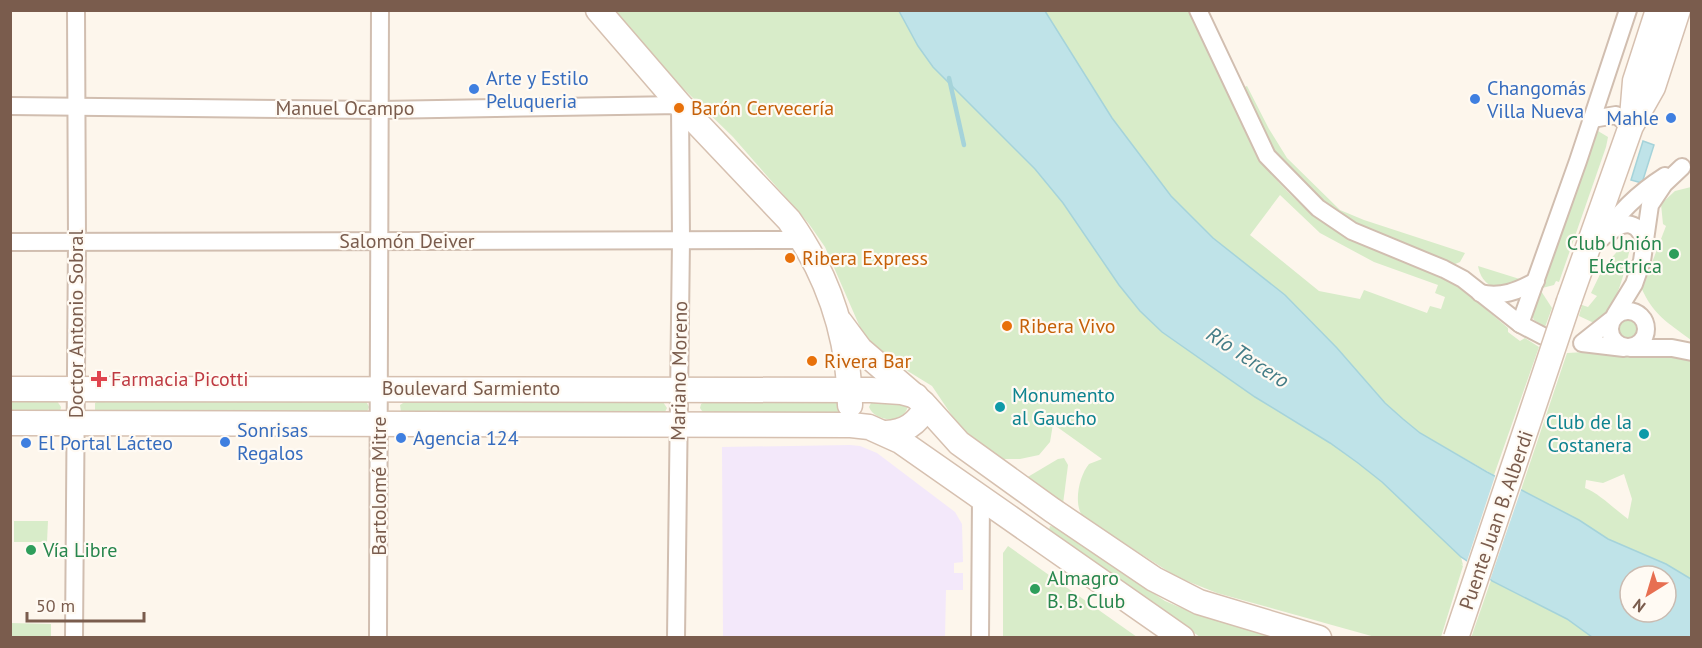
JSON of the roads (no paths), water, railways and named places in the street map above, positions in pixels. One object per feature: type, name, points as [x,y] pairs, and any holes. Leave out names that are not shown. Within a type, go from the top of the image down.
[{"type":"main road","points":[[598,10],[680,105],[789,220],[803,240],[815,260],[840,322],[848,364],[851,425]]},
{"type":"main road","points":[[1631,126],[1635,81],[1658,10]]},
{"type":"main road","points":[[1631,126],[1653,87],[1678,10]]},
{"type":"main road","name":"Puente Juan B. Alberdi","points":[[1456,638],[1569,301],[1631,126]]},
{"type":"main road","points":[[840,322],[860,349],[921,402],[959,442],[1052,510],[1154,579],[1183,595],[1215,607],[1319,638]]},
{"type":"main road","name":"Boulevard Sarmiento","points":[[10,389],[886,390],[921,402]]},
{"type":"main road","points":[[886,433],[906,429],[921,416],[921,402]]},
{"type":"main road","name":"Boulevard Sarmiento","points":[[10,423],[851,425],[868,427],[900,441],[1182,638]]},
{"type":"main road","points":[[1035,536],[1052,510]]},
{"type":"street","name":"Doctor Antonio Sobral","points":[[74,638],[76,10]]},
{"type":"street","name":"Bartolomé Mitre","points":[[378,638],[380,10]]},
{"type":"street","points":[[1198,10],[1260,145],[1274,165],[1318,208],[1340,224],[1367,238],[1463,279],[1520,324],[1543,336]]},
{"type":"street","points":[[1520,324],[1628,10]]},
{"type":"street","name":"Manuel Ocampo","points":[[10,106],[380,110],[680,105]]},
{"type":"street","name":"Mariano Moreno","points":[[676,638],[681,240],[680,105]]},
{"type":"street","points":[[1592,119],[1613,129],[1631,126]]},
{"type":"street","points":[[1585,259],[1614,219],[1649,187],[1664,176],[1687,166]]},
{"type":"street","points":[[1627,348],[1611,337],[1613,318],[1634,284],[1642,261],[1650,205],[1664,184],[1687,166]]},
{"type":"street","points":[[1602,238],[1614,228],[1629,224],[1639,229],[1645,244]]},
{"type":"street","name":"Salomón Deiver","points":[[10,242],[803,240]]},
{"type":"street","points":[[1478,292],[1490,296],[1506,294],[1536,281]]},
{"type":"street","points":[[1627,348],[1644,340],[1644,320],[1636,307],[1634,284]]},
{"type":"street","points":[[1672,348],[1644,320],[1628,310],[1576,343],[1627,348],[1672,348],[1692,352]]},
{"type":"street","points":[[981,498],[981,638]]},
{"type":"water","name":"Río Tercero","points":[[899,11],[1045,11],[1112,118],[1171,196],[1213,238],[1285,295],[1337,348],[1385,403],[1420,433],[1487,472],[1579,520],[1608,539],[1666,564],[1618,564],[1618,624],[1678,624],[1678,571],[1691,579],[1691,637],[1592,637],[1567,619],[1492,581],[1481,570],[1461,557],[1382,482],[1358,463],[1255,397],[1162,332],[1140,311],[1119,285],[1063,203],[1035,169],[933,67],[918,46]]},
{"type":"water","points":[[1643,141],[1654,145],[1642,183],[1631,180]]},
{"type":"waterway","points":[[949,78],[964,145]]},
{"type":"place","name":"Arte y Estilo Peluqueria","points":[[474,89]]},
{"type":"place","name":"Changomás Villa Nueva","points":[[1475,99]]},
{"type":"place","name":"Barón Cervecería","points":[[679,108]]},
{"type":"place","name":"Mahle","points":[[1671,118]]},
{"type":"place","name":"Club Unión Eléctrica","points":[[1674,254]]},
{"type":"place","name":"Ribera Express","points":[[790,258]]},
{"type":"place","name":"Ribera Vivo","points":[[1007,326]]},
{"type":"place","name":"Rivera Bar","points":[[812,361]]},
{"type":"place","name":"Farmacia Picotti","points":[[99,379]]},
{"type":"place","name":"Monumento al Gaucho","points":[[1000,407]]},
{"type":"place","name":"Club de la Costanera","points":[[1644,434]]},
{"type":"place","name":"Agencia 124","points":[[401,438]]},
{"type":"place","name":"Sonrisas Regalos","points":[[225,442]]},
{"type":"place","name":"El Portal Lácteo","points":[[26,443]]},
{"type":"place","name":"Vía Libre","points":[[31,550]]},
{"type":"place","name":"Almagro B. B. Club","points":[[1035,589]]}]
